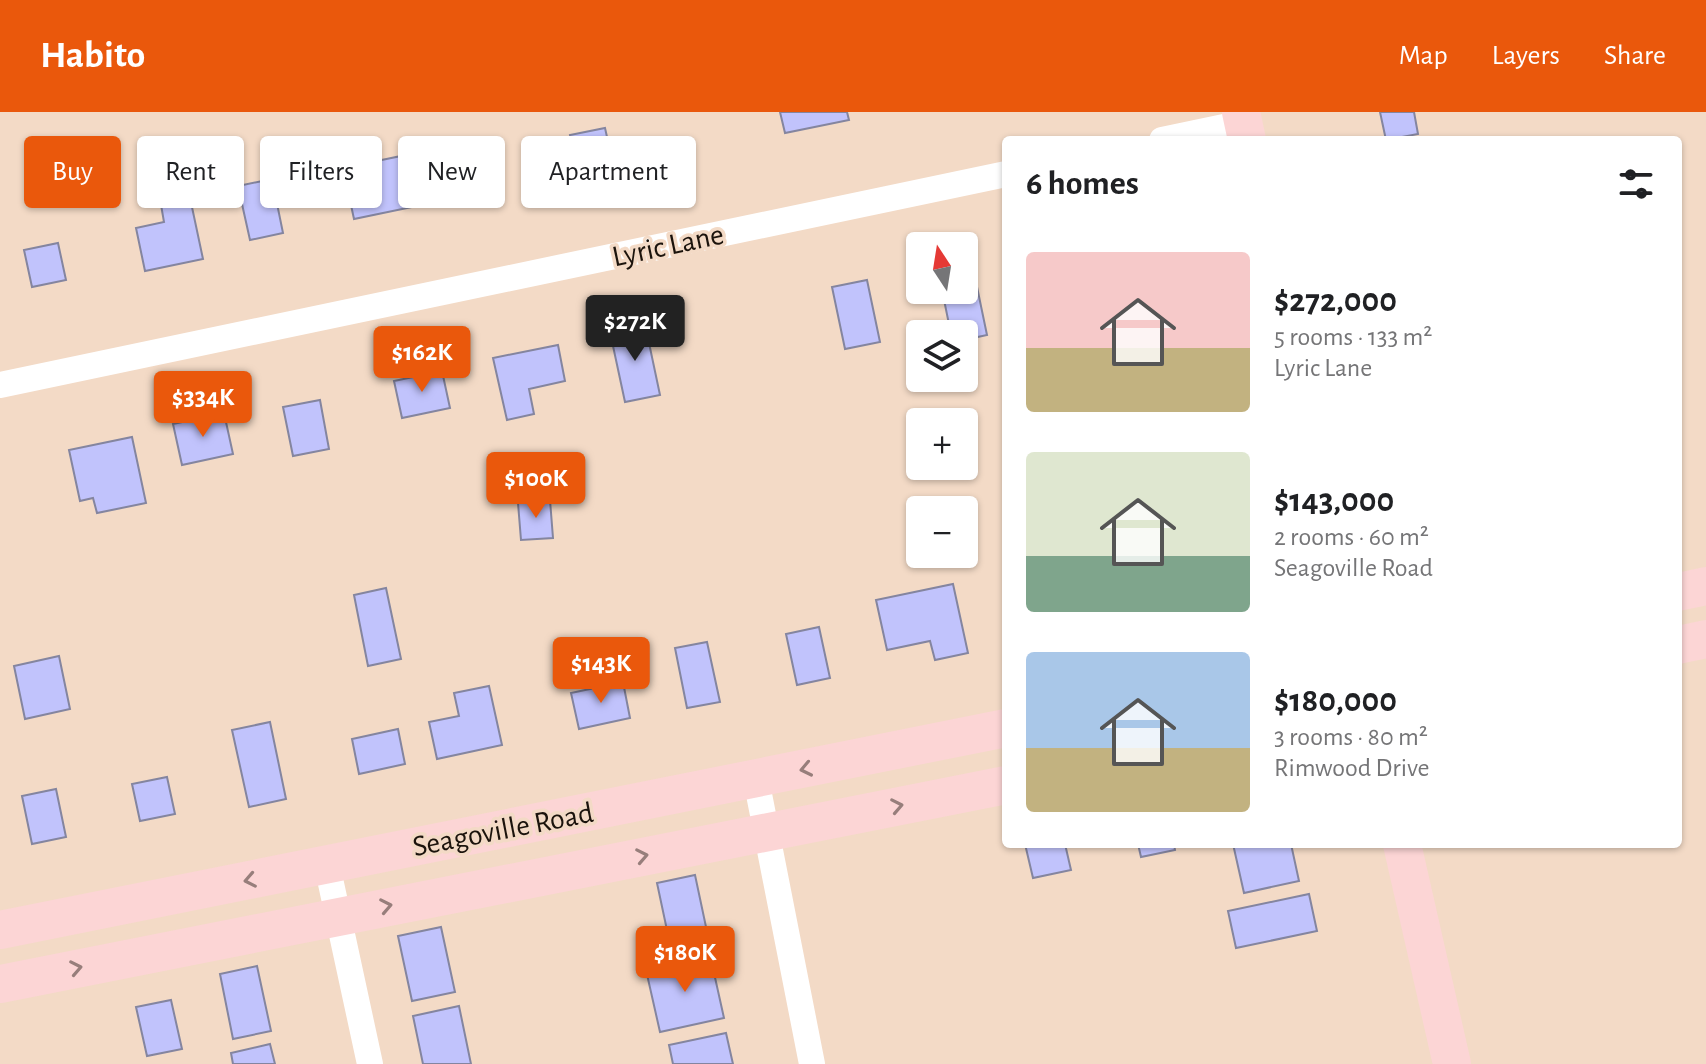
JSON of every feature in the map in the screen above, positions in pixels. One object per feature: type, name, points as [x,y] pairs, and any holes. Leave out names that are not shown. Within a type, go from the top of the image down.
[{"type":"main road","points":[[1682,591],[1706,586]]},
{"type":"main road","points":[[1682,644],[1706,639]]},
{"type":"main road","name":"Seagoville Road","points":[[0,930],[1002,729]]},
{"type":"main road","name":"Seagoville Road","points":[[0,984],[1002,786]]},
{"type":"main road","points":[[1403,848],[1452,1064]]},
{"type":"street","points":[[1184,136],[1243,125]]},
{"type":"street","name":"Lyric Lane","points":[[0,385],[1002,175]]},
{"type":"street","points":[[756,779],[812,1064]]},
{"type":"street","points":[[327,865],[370,1064]]},
{"type":"building","points":[[780,112],[847,112],[849,120],[785,133]]},
{"type":"building","points":[[1380,112],[1414,112],[1418,134],[1385,136]]},
{"type":"building","points":[[605,128],[607,136],[570,136]]},
{"type":"building","points":[[398,157],[398,208],[407,208],[354,219],[352,208],[382,208],[382,160]]},
{"type":"building","points":[[260,181],[260,208],[278,208],[283,233],[250,240],[243,208],[244,185]]},
{"type":"building","points":[[162,208],[192,208],[203,259],[145,271],[136,228],[164,222]]},
{"type":"building","points":[[58,243],[66,280],[32,287],[24,250]]},
{"type":"building","points":[[867,280],[880,342],[845,349],[832,287]]},
{"type":"building","points":[[978,292],[987,335],[978,337],[978,320],[948,320],[945,304],[978,304]]},
{"type":"building","points":[[645,324],[660,395],[625,402],[610,332]]},
{"type":"building","points":[[558,345],[565,381],[529,389],[534,414],[507,420],[493,358]]},
{"type":"building","points":[[442,371],[450,408],[402,418],[394,381]]},
{"type":"building","points":[[320,400],[329,449],[293,456],[283,407]]},
{"type":"building","points":[[224,413],[233,454],[182,465],[173,424]]},
{"type":"building","points":[[132,437],[146,503],[97,513],[93,498],[80,501],[69,450]]},
{"type":"building","points":[[550,500],[553,538],[521,540],[518,503]]},
{"type":"building","points":[[953,584],[968,653],[935,660],[930,641],[887,650],[876,600]]},
{"type":"building","points":[[386,588],[401,659],[368,666],[354,595]]},
{"type":"building","points":[[819,627],[830,678],[797,685],[786,634]]},
{"type":"building","points":[[707,642],[720,702],[687,708],[675,648]]},
{"type":"building","points":[[59,656],[70,709],[25,719],[14,666]]},
{"type":"building","points":[[623,682],[630,718],[579,729],[571,693]]},
{"type":"building","points":[[489,686],[502,745],[437,759],[429,722],[459,716],[454,693]]},
{"type":"building","points":[[270,722],[286,799],[249,807],[232,730]]},
{"type":"building","points":[[398,729],[405,764],[359,774],[352,739]]},
{"type":"building","points":[[167,777],[175,814],[140,821],[132,784]]},
{"type":"building","points":[[56,789],[66,837],[32,844],[22,796]]},
{"type":"building","points":[[1026,848],[1066,848],[1071,870],[1033,878]]},
{"type":"building","points":[[1139,848],[1175,848],[1175,850],[1141,857]]},
{"type":"building","points":[[1234,848],[1292,848],[1299,881],[1244,893]]},
{"type":"building","points":[[695,875],[709,941],[671,949],[657,883]]},
{"type":"building","points":[[1309,894],[1317,931],[1236,948],[1228,911]]},
{"type":"building","points":[[441,927],[455,992],[412,1001],[398,936]]},
{"type":"building","points":[[710,955],[724,1018],[660,1032],[646,970]]},
{"type":"building","points":[[257,966],[271,1031],[233,1039],[220,974]]},
{"type":"building","points":[[171,1000],[182,1049],[147,1056],[136,1007]]},
{"type":"building","points":[[459,1006],[471,1064],[423,1064],[413,1016]]},
{"type":"building","points":[[726,1033],[733,1064],[673,1064],[669,1045]]},
{"type":"building","points":[[270,1044],[275,1064],[233,1064],[231,1053]]}]
